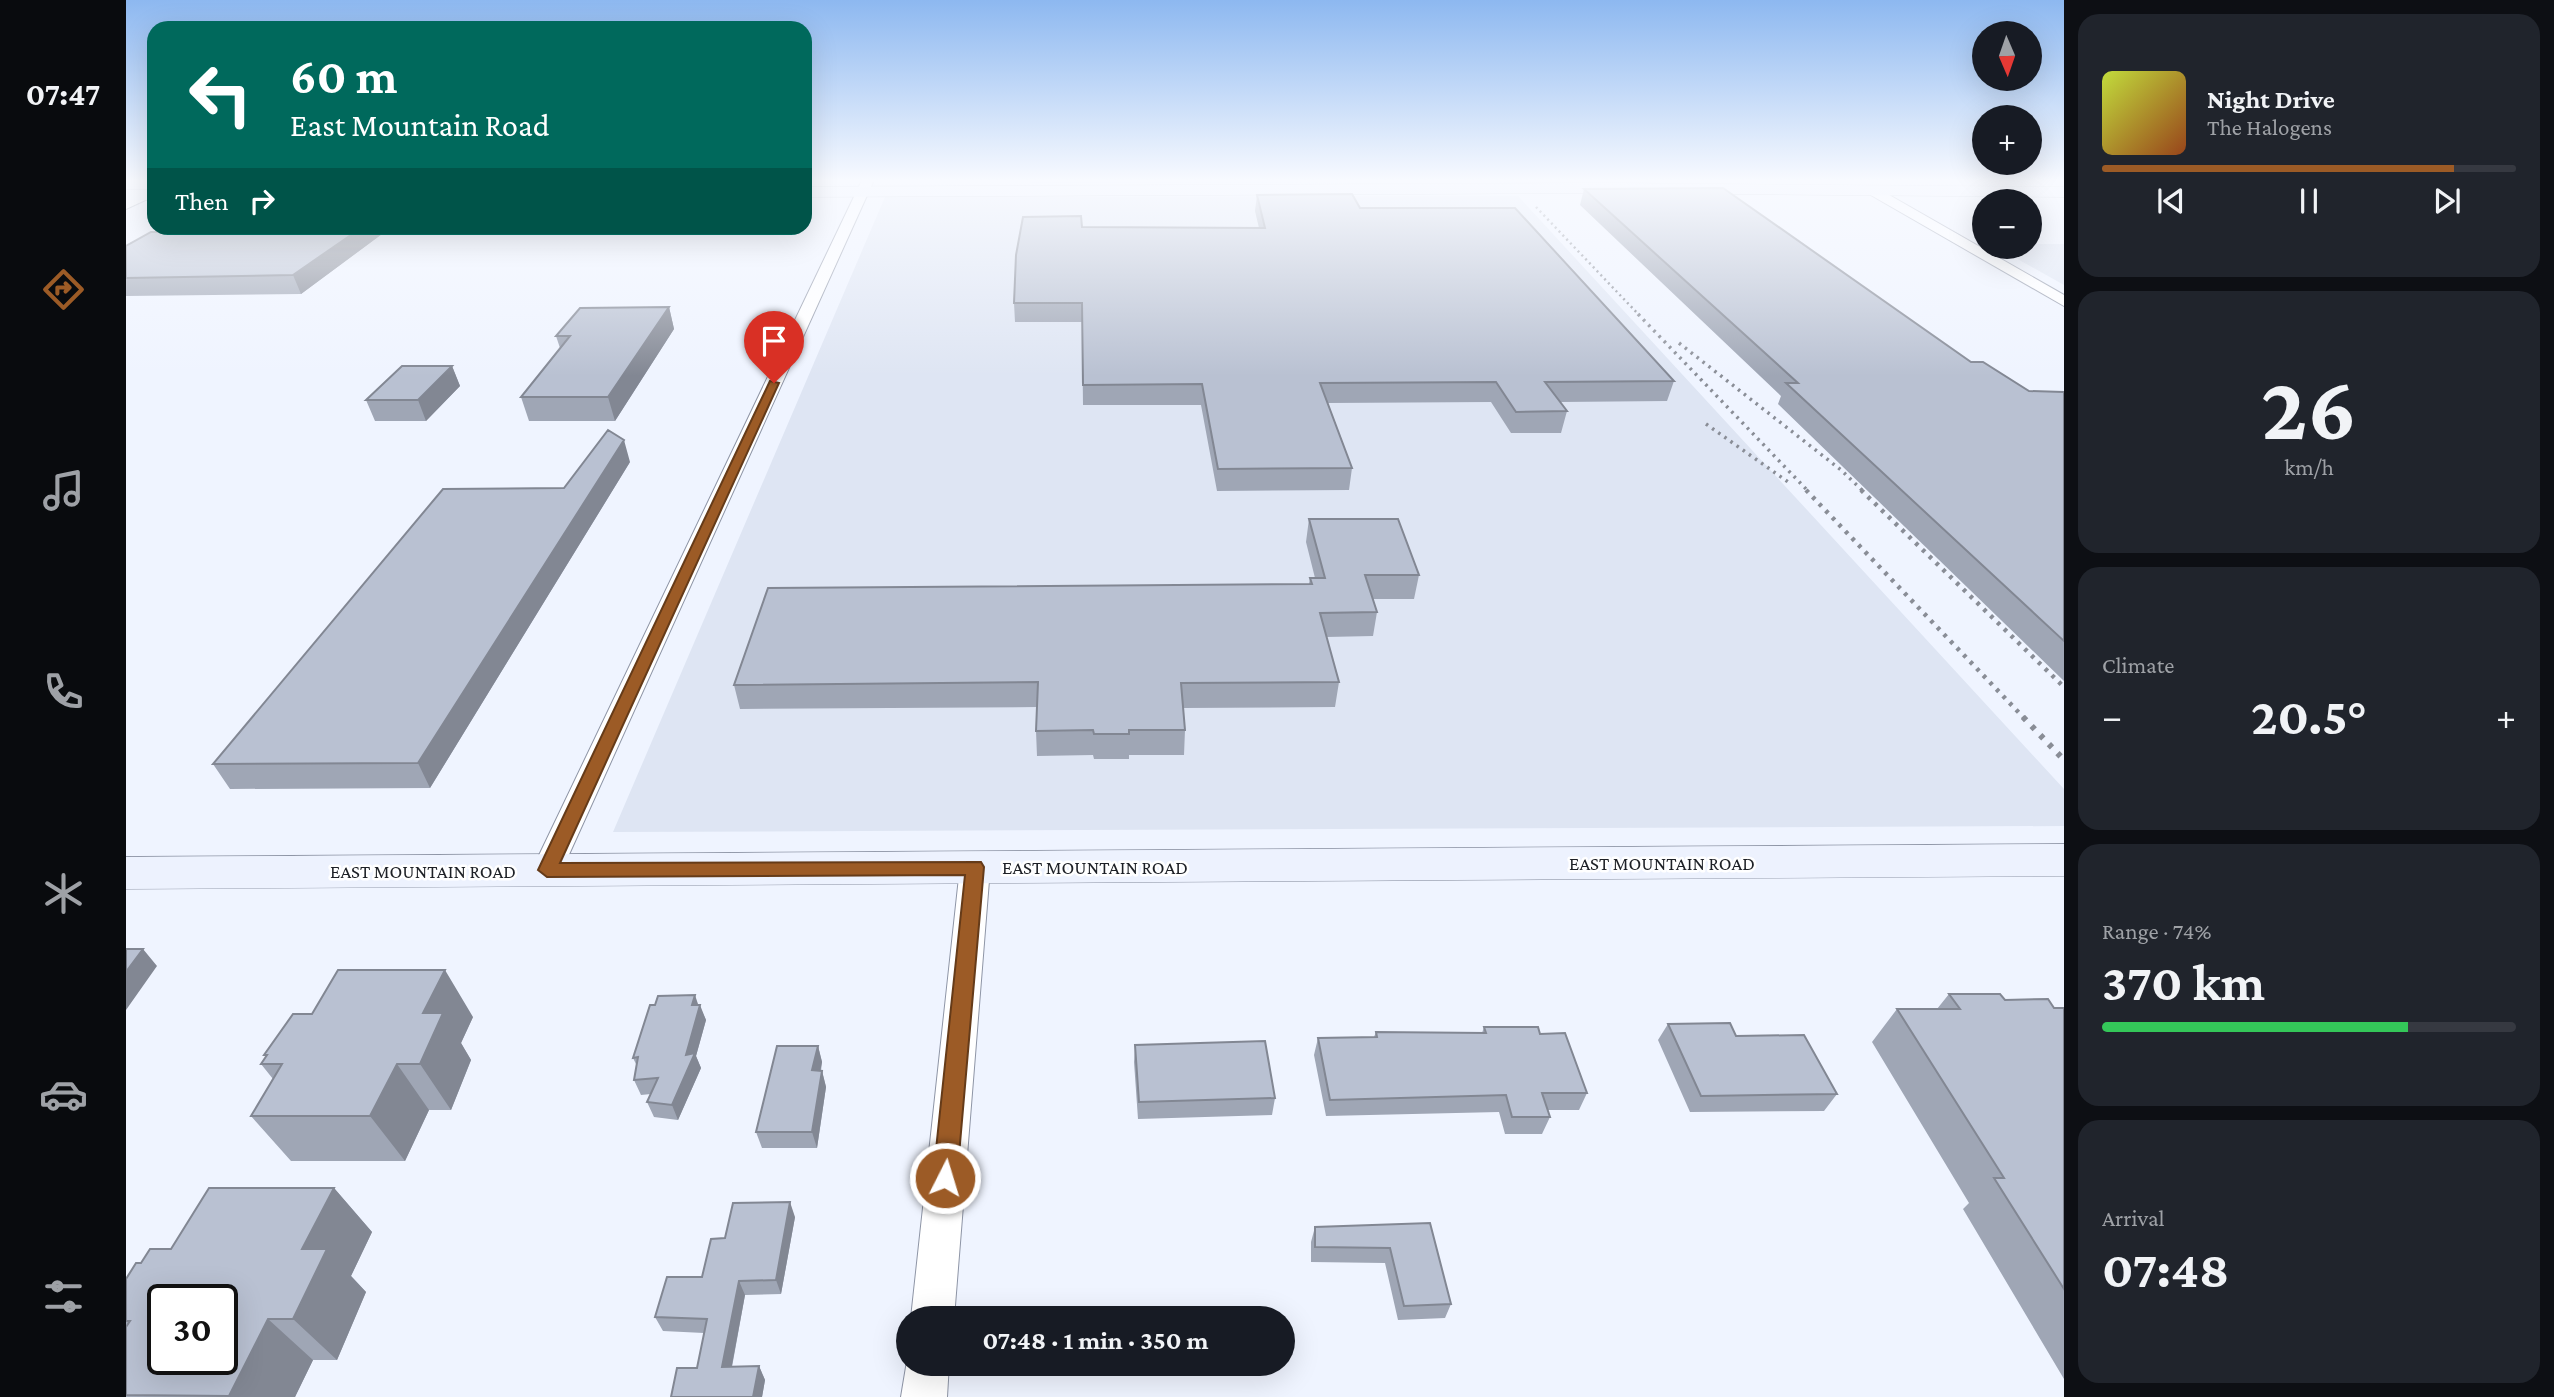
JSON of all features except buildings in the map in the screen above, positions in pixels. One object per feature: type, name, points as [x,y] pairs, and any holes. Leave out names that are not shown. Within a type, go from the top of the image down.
[{"type":"main road","name":"EAST MOUNTAIN ROAD","points":[[126,873],[2064,860]]},
{"type":"street","points":[[547,870],[837,245]]},
{"type":"street","points":[[1966,245],[2064,302]]},
{"type":"street","points":[[933,1306],[975,867]]},
{"type":"street","points":[[924,1397],[926,1376]]},
{"type":"shaded area","points":[[864,245],[1563,245],[2064,789],[2064,826],[613,832]]},
{"type":"shaded area","points":[[2042,245],[2064,245],[2064,285],[2017,259],[2042,259]]},
{"type":"railway","points":[[1572,245],[1640,316]]},
{"type":"railway","points":[[1638,314],[1808,491]]},
{"type":"railway","points":[[1679,343],[1841,470],[1863,491]]},
{"type":"railway","points":[[1706,424],[1791,484]]},
{"type":"railway","points":[[1806,490],[2025,719]]},
{"type":"railway","points":[[1861,490],[2064,687]]},
{"type":"railway","points":[[2023,717],[2064,760]]},
{"type":"route","points":[[774,383],[547,870],[975,867],[945,1178]]}]
